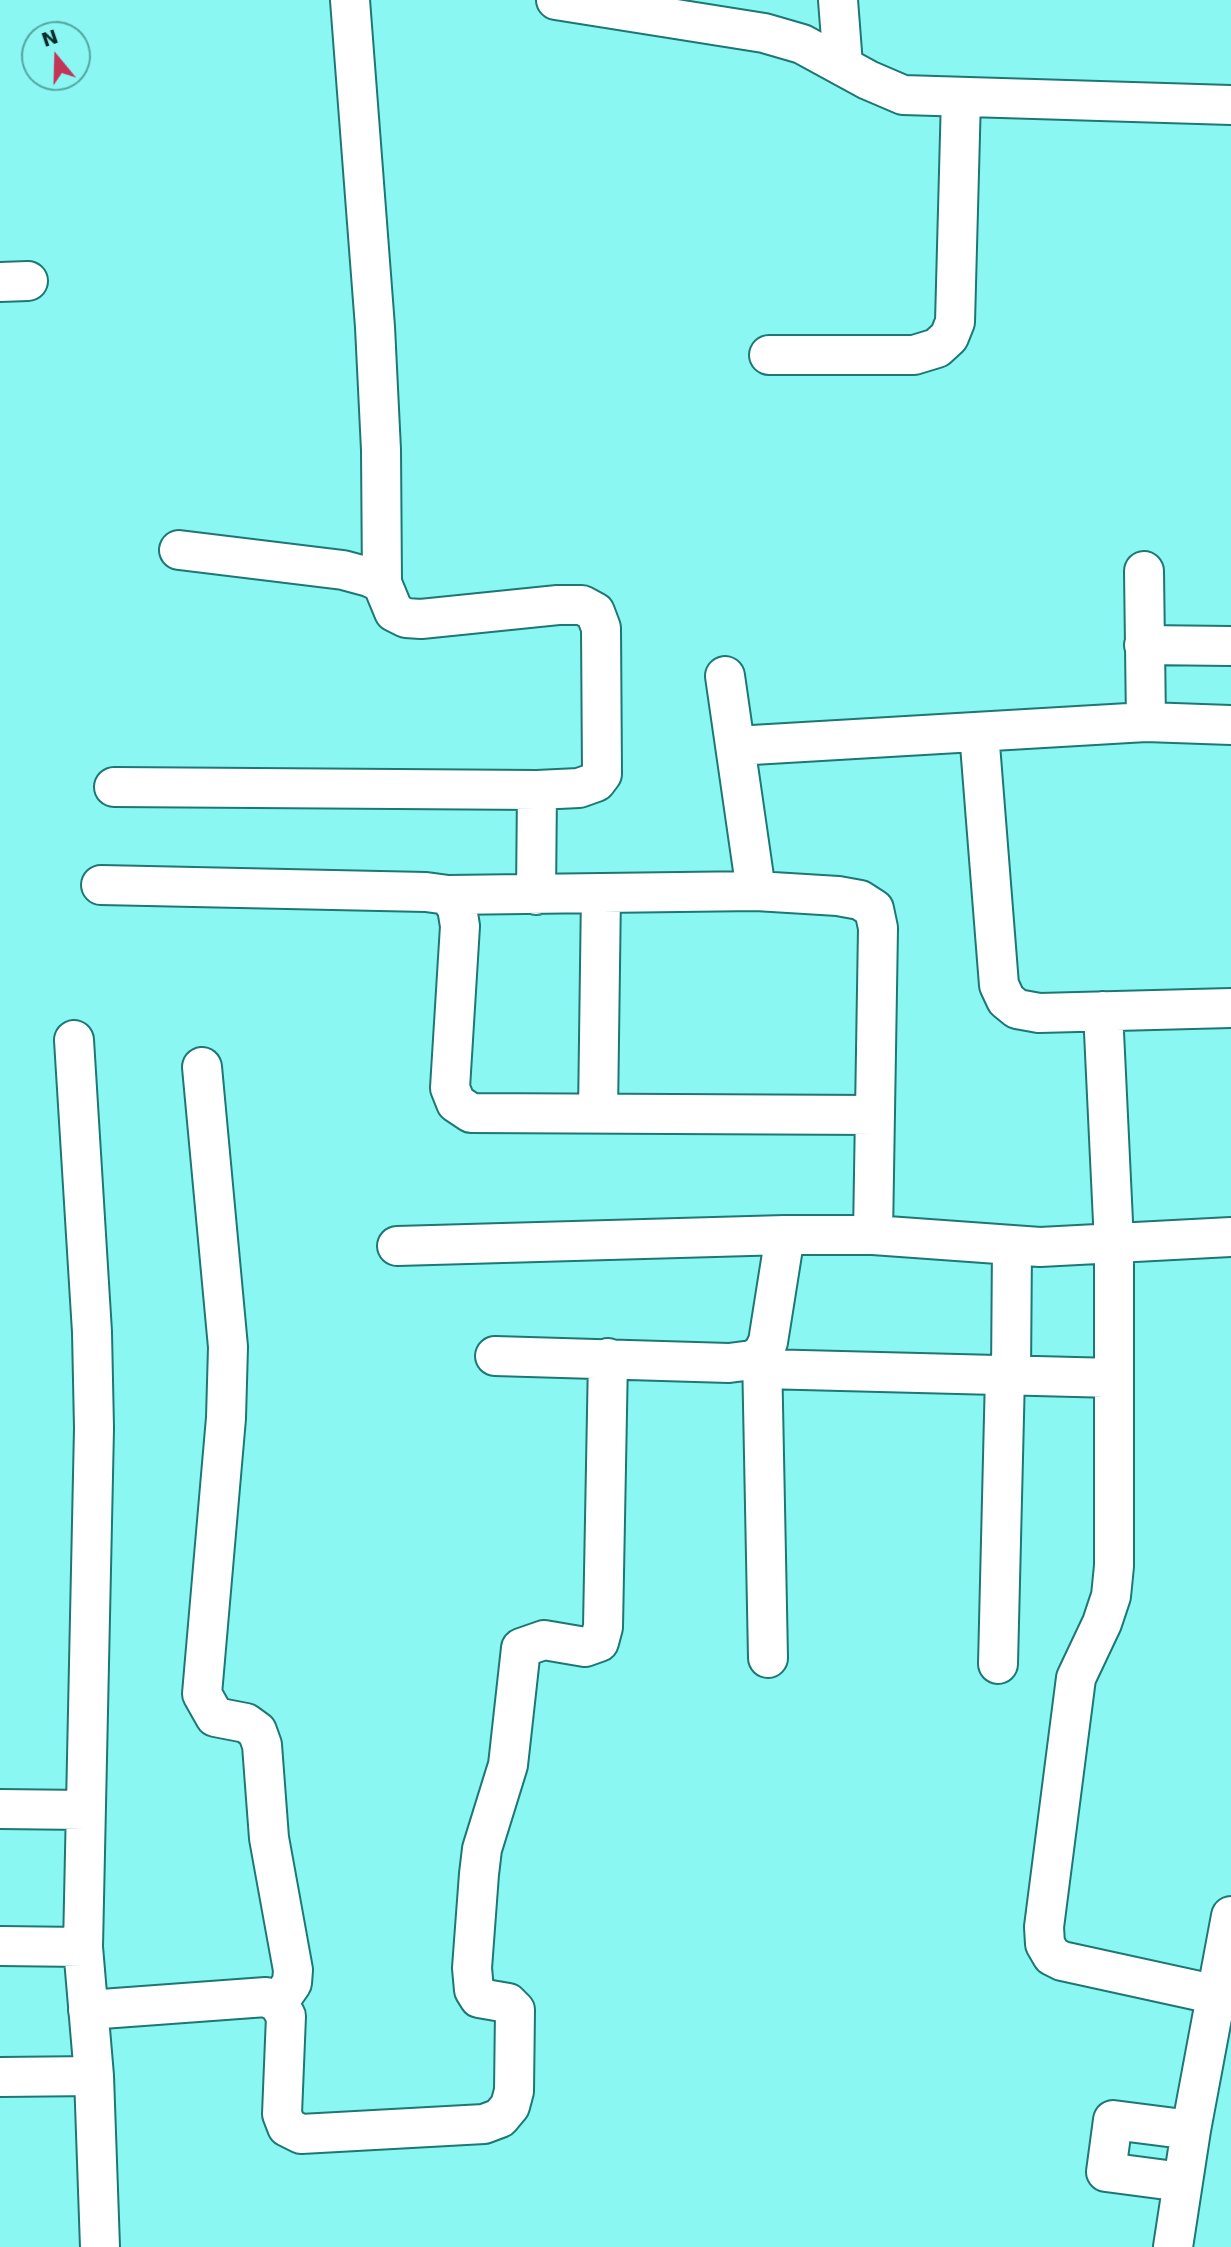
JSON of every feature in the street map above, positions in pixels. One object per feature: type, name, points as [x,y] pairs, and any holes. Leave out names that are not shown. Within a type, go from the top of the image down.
[{"type":"street","points":[[114,788],[537,790],[579,788],[596,782],[602,774],[601,628],[596,612],[582,605],[558,605],[421,619],[406,618],[394,612],[382,583],[381,450],[375,327],[350,0]]},
{"type":"street","points":[[556,0],[764,33],[802,44],[868,80],[903,94],[1231,105]]},
{"type":"street","points":[[838,0],[843,65]]},
{"type":"street","points":[[769,355],[914,355],[937,348],[949,337],[955,322],[961,97]]},
{"type":"street","points":[[178,550],[343,570],[382,583]]},
{"type":"street","points":[[1144,571],[1146,722]]},
{"type":"street","points":[[1144,645],[1231,646]]},
{"type":"street","points":[[726,676],[756,891]]},
{"type":"street","points":[[735,746],[1146,722],[1231,725]]},
{"type":"street","points":[[979,732],[999,985],[1006,1000],[1017,1009],[1039,1013],[1231,1008]]},
{"type":"street","points":[[536,895],[537,790]]},
{"type":"street","points":[[101,885],[426,892],[448,895],[756,891],[860,900],[874,909],[878,928],[873,1235]]},
{"type":"street","points":[[598,1113],[601,893]]},
{"type":"street","points":[[448,895],[457,908],[460,926],[450,1088],[456,1103],[471,1113],[875,1115]]},
{"type":"street","points":[[1103,1011],[1114,1243],[1112,1586],[1102,1623],[1076,1678],[1044,1927],[1045,1944],[1052,1956],[1062,1961],[1224,1996]]},
{"type":"street","points":[[74,1040],[92,1332],[94,1428],[83,1947],[94,2076],[100,2247]]},
{"type":"street","points":[[202,1067],[226,1311],[228,1359],[226,1418],[202,1694],[215,1717],[246,1723],[257,1731],[262,1745],[269,1838],[293,1970],[292,1983],[278,2003]]},
{"type":"street","points":[[768,1658],[763,1361],[785,1235]]},
{"type":"street","points":[[397,1245],[873,1235],[1040,1247],[1231,1237]]},
{"type":"street","points":[[998,1664],[1012,1245]]},
{"type":"street","points":[[495,1356],[729,1363],[752,1360],[1008,1375],[1114,1378]]},
{"type":"street","points":[[88,2010],[266,1997],[278,2003],[286,2016],[282,2114],[288,2127],[301,2134],[484,2124],[500,2118],[510,2106],[514,2091],[515,2010],[509,2003],[479,1998],[474,1990],[472,1968],[482,1849],[510,1755],[521,1648],[544,1640],[584,1647],[598,1642],[603,1626],[608,1358]]},
{"type":"street","points":[[0,1809],[85,1810]]},
{"type":"street","points":[[1173,2247],[1191,2130],[1224,1996],[1231,1916]]},
{"type":"street","points":[[0,1947],[83,1947]]},
{"type":"street","points":[[0,2077],[94,2076]]},
{"type":"street","points":[[1182,2182],[1105,2172],[1113,2120],[1191,2130]]}]
